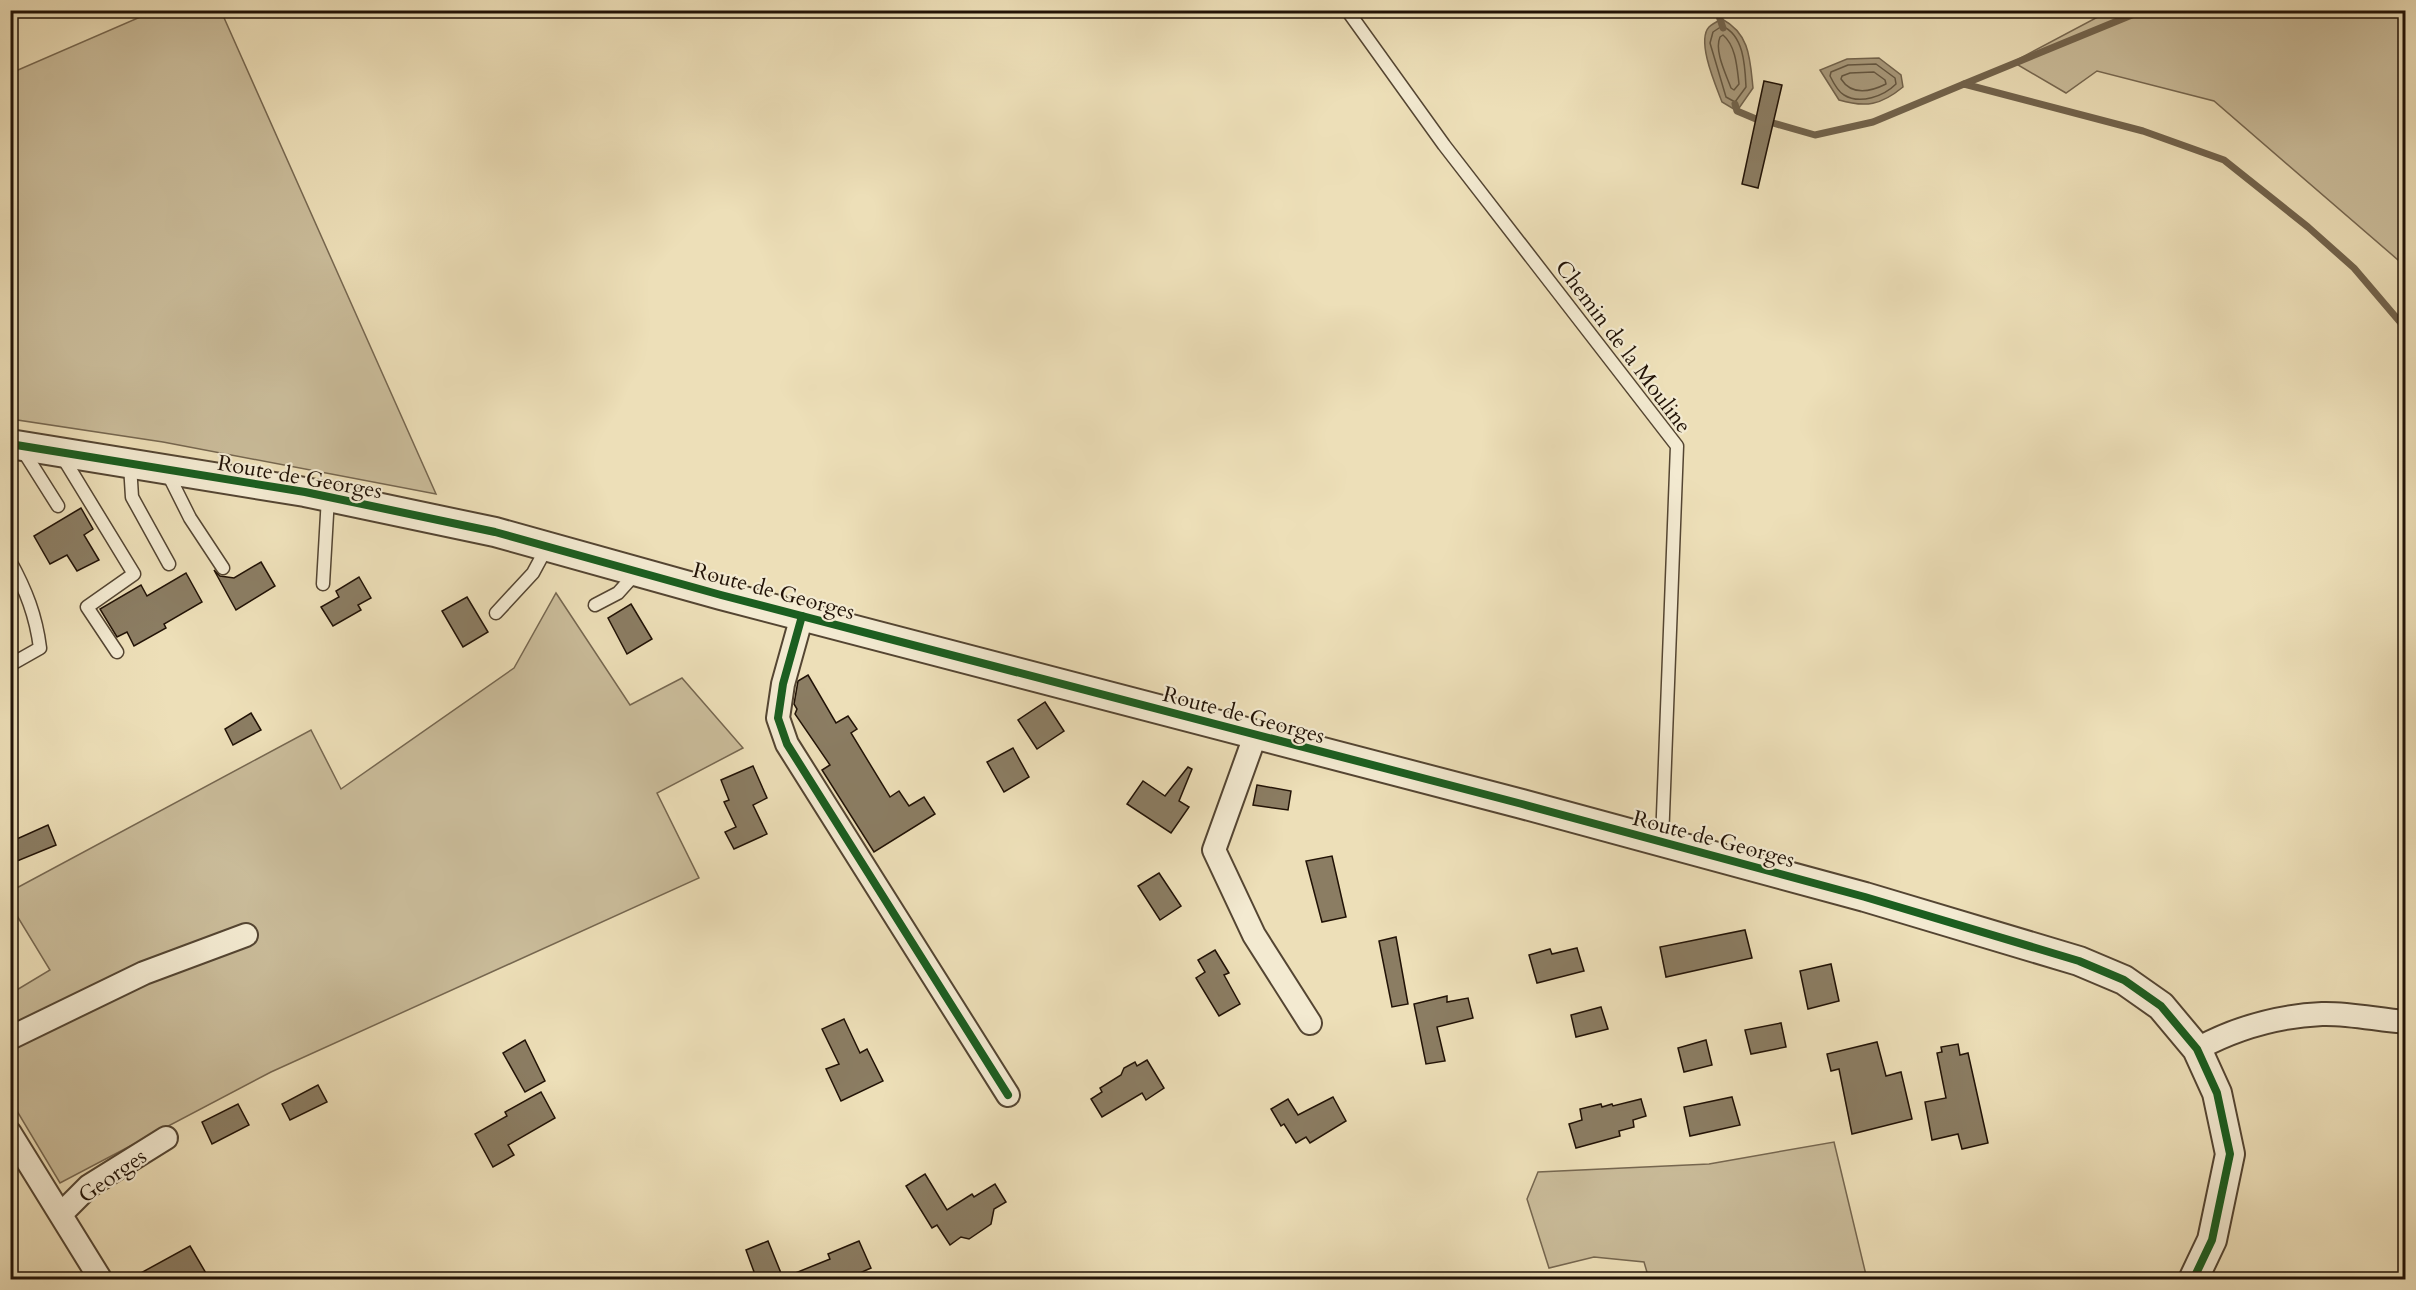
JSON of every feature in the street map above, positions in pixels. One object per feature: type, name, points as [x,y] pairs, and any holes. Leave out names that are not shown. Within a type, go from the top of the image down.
[{"type":"street","name":"Route de Georges","points":[[15,445],[328,497],[495,532],[636,572],[1255,736],[1522,804],[1865,897],[2079,961],[2124,980],[2161,1006],[2197,1049],[2217,1093],[2230,1154],[2212,1239],[2193,1280]]},
{"type":"street","points":[[802,616],[783,684],[778,718],[787,744],[1008,1095]]},
{"type":"street","points":[[1255,736],[1214,850],[1254,936],[1310,1023]]},
{"type":"street","points":[[10,1038],[144,974],[246,934]]},
{"type":"street","points":[[2197,1049],[2233,1030],[2280,1019],[2323,1014],[2406,1022]]},
{"type":"street","points":[[10,1133],[101,1280]]},
{"type":"street","name":"Georges","points":[[61,1214],[89,1186],[166,1138]]},
{"type":"lane","name":"Chemin de la Mouline","points":[[1347,10],[1444,145],[1677,446],[1662,843]]},
{"type":"lane","points":[[15,445],[58,506]]},
{"type":"lane","points":[[60,453],[134,574],[87,607],[117,652]]},
{"type":"lane","points":[[130,465],[132,497],[169,564]]},
{"type":"lane","points":[[166,471],[190,518],[223,568]]},
{"type":"lane","points":[[324,584],[328,497]]},
{"type":"lane","points":[[496,613],[533,573],[547,547]]},
{"type":"lane","points":[[10,561],[23,585],[36,620],[40,648],[10,666]]},
{"type":"lane","points":[[595,605],[618,593],[636,572]]},
{"type":"shaded area","points":[[154,11],[221,11],[436,494],[163,442],[11,419],[11,73]]},
{"type":"shaded area","points":[[2109,11],[2405,11],[2405,266],[2214,101],[2097,71],[2066,93],[2013,62]]},
{"type":"shaded area","points":[[556,593],[630,705],[682,678],[743,748],[657,793],[699,878],[271,1072],[60,1183],[11,1101],[10,994],[50,970],[11,906],[11,891],[311,730],[341,789],[514,668]]},
{"type":"shaded area","points":[[1834,1142],[1867,1279],[1649,1279],[1644,1262],[1594,1257],[1549,1268],[1527,1199],[1538,1172],[1709,1164]]},
{"type":"water","points":[[1722,19],[1738,32],[1749,57],[1753,88],[1737,111],[1722,102],[1706,53],[1705,42],[1709,27]]},
{"type":"water","points":[[1879,58],[1901,75],[1903,87],[1888,98],[1873,103],[1857,104],[1839,100],[1820,70],[1847,59]]},
{"type":"building","points":[[1764,81],[1782,85],[1758,188],[1742,184]]},
{"type":"building","points":[[81,508],[93,529],[84,535],[99,560],[77,571],[67,555],[50,564],[34,536]]},
{"type":"building","points":[[261,562],[275,586],[236,610],[214,570],[220,576],[234,578]]},
{"type":"building","points":[[186,573],[202,602],[164,624],[166,628],[134,646],[127,632],[117,637],[100,609],[141,585],[147,596]]},
{"type":"building","points":[[359,577],[371,598],[358,605],[361,610],[333,626],[321,607],[339,597],[336,591]]},
{"type":"building","points":[[467,597],[488,632],[463,647],[442,611]]},
{"type":"building","points":[[631,604],[652,639],[627,654],[608,618]]},
{"type":"building","points":[[808,675],[836,723],[848,716],[857,729],[851,733],[890,797],[899,791],[909,806],[924,797],[935,814],[874,852],[822,770],[830,765],[795,714],[797,709],[794,704],[798,681]]},
{"type":"building","points":[[1045,702],[1064,731],[1037,749],[1018,720]]},
{"type":"building","points":[[251,713],[261,730],[233,745],[225,729]]},
{"type":"building","points":[[1013,748],[1029,777],[1004,792],[987,762]]},
{"type":"building","points":[[753,766],[767,798],[753,805],[767,834],[734,849],[725,832],[736,827],[724,802],[729,800],[721,780]]},
{"type":"building","points":[[1188,767],[1192,769],[1179,801],[1189,807],[1171,833],[1127,804],[1143,781],[1165,796]]},
{"type":"building","points":[[1257,785],[1291,791],[1288,810],[1253,805]]},
{"type":"building","points":[[48,825],[56,845],[10,864],[10,842]]},
{"type":"building","points":[[1332,856],[1346,917],[1322,922],[1306,861]]},
{"type":"building","points":[[1159,873],[1181,906],[1160,920],[1138,886]]},
{"type":"building","points":[[1745,930],[1752,958],[1666,977],[1660,947]]},
{"type":"building","points":[[1396,937],[1408,1004],[1392,1007],[1379,941]]},
{"type":"building","points":[[1577,948],[1584,971],[1537,983],[1529,955],[1550,949],[1552,954]]},
{"type":"building","points":[[1215,950],[1229,973],[1224,975],[1240,1004],[1219,1016],[1196,978],[1205,972],[1198,960]]},
{"type":"building","points":[[1831,964],[1839,1001],[1808,1009],[1800,971]]},
{"type":"building","points":[[1447,996],[1447,1002],[1468,998],[1473,1018],[1437,1027],[1445,1061],[1426,1064],[1414,1004]]},
{"type":"building","points":[[1601,1007],[1608,1029],[1576,1037],[1571,1015]]},
{"type":"building","points":[[844,1019],[860,1053],[867,1049],[883,1081],[841,1101],[826,1069],[839,1064],[822,1029]]},
{"type":"building","points":[[1781,1023],[1786,1047],[1751,1054],[1745,1030]]},
{"type":"building","points":[[525,1040],[545,1081],[525,1092],[503,1053]]},
{"type":"building","points":[[1706,1040],[1712,1065],[1684,1072],[1678,1048]]},
{"type":"building","points":[[1877,1042],[1886,1076],[1901,1072],[1912,1119],[1852,1134],[1839,1069],[1831,1071],[1827,1054]]},
{"type":"building","points":[[1958,1044],[1960,1055],[1968,1053],[1988,1143],[1962,1149],[1958,1134],[1932,1140],[1925,1102],[1946,1098],[1937,1053],[1942,1052],[1941,1047]]},
{"type":"building","points":[[1147,1060],[1164,1088],[1146,1100],[1142,1093],[1102,1117],[1091,1099],[1102,1092],[1100,1088],[1121,1075],[1124,1068],[1135,1062],[1137,1066]]},
{"type":"building","points":[[318,1085],[327,1102],[290,1120],[282,1104]]},
{"type":"building","points":[[541,1092],[555,1118],[508,1145],[514,1155],[493,1167],[475,1134],[507,1116],[505,1112]]},
{"type":"building","points":[[1333,1097],[1346,1121],[1310,1143],[1306,1137],[1296,1143],[1284,1124],[1281,1126],[1271,1109],[1288,1099],[1298,1115]]},
{"type":"building","points":[[1732,1097],[1740,1125],[1690,1136],[1684,1107]]},
{"type":"building","points":[[1641,1099],[1646,1116],[1633,1120],[1634,1127],[1619,1131],[1620,1136],[1576,1148],[1569,1124],[1582,1120],[1580,1109],[1601,1104],[1602,1107],[1612,1104],[1613,1106]]},
{"type":"building","points":[[238,1104],[249,1125],[212,1144],[202,1122]]},
{"type":"building","points":[[925,1174],[947,1210],[972,1194],[974,1197],[995,1184],[1006,1202],[994,1209],[991,1224],[969,1239],[961,1237],[950,1245],[937,1225],[932,1228],[906,1186]]},
{"type":"building","points":[[768,1241],[783,1278],[830,1259],[828,1254],[859,1241],[871,1268],[844,1280],[757,1280],[746,1250]]},
{"type":"building","points":[[190,1246],[210,1280],[128,1280]]},
{"type":"waterway","points":[[1717,10],[1723,28]]},
{"type":"waterway","points":[[1964,84],[2144,10]]},
{"type":"waterway","points":[[1773,123],[1815,135],[1873,122],[1964,84],[2143,131],[2224,160],[2308,227],[2354,268],[2406,329]]},
{"type":"waterway","points":[[1735,104],[1737,111],[1756,119]]},
{"type":"cycle path","points":[[10,444],[305,492],[495,532],[721,595],[1522,804],[1865,897],[2079,961],[2124,980],[2161,1006],[2197,1049],[2217,1093],[2230,1154],[2212,1240],[2193,1280]]},
{"type":"cycle path","points":[[802,616],[783,684],[778,718],[787,744],[1008,1095]]}]
